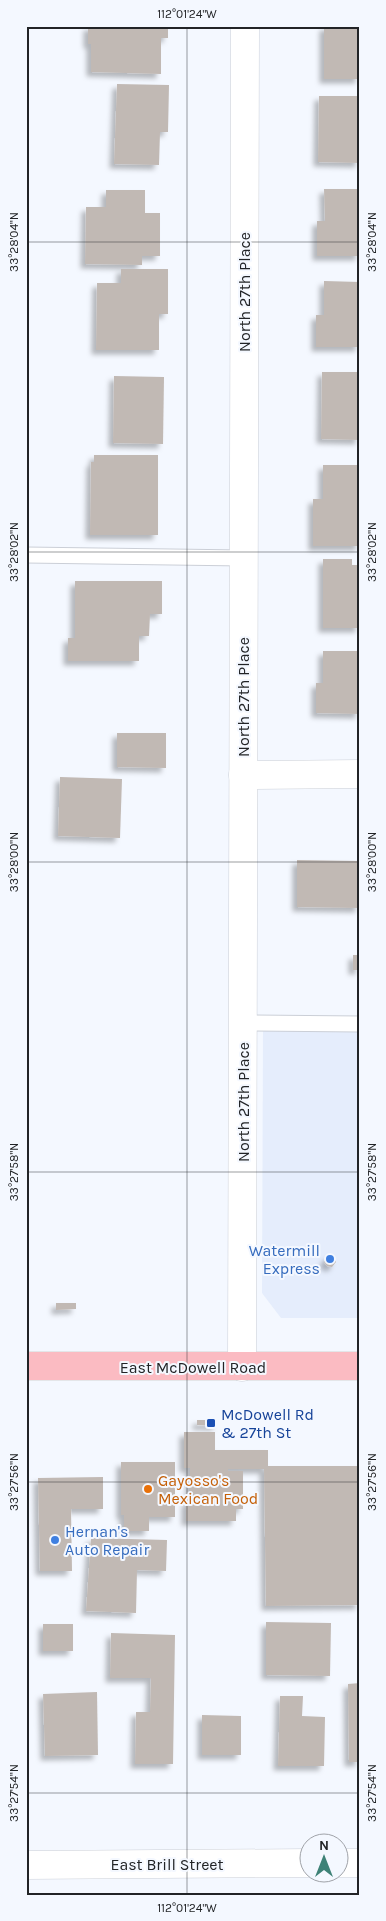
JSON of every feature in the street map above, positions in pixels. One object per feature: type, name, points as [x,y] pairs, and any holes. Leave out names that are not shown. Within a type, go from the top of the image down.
[{"type":"main road","name":"East McDowell Road","points":[[26,1366],[360,1366]]},
{"type":"street","name":"North 27th Place","points":[[242,1367],[245,26]]},
{"type":"street","points":[[243,775],[360,774]]},
{"type":"street","name":"East Brill Street","points":[[26,1865],[298,1863]]},
{"type":"lane","points":[[26,555],[244,558]]},
{"type":"lane","points":[[243,1023],[360,1024]]},
{"type":"shaded area","points":[[263,1027],[360,1027],[360,1318],[281,1318],[262,1293]]},
{"type":"building","points":[[88,26],[168,26],[168,38],[161,38],[161,74],[91,72],[91,44],[88,44]]},
{"type":"building","points":[[324,26],[360,26],[360,79],[324,79]]},
{"type":"building","points":[[117,84],[169,85],[168,132],[160,132],[159,165],[114,164]]},
{"type":"building","points":[[319,96],[360,96],[360,163],[318,162]]},
{"type":"building","points":[[324,189],[360,189],[360,256],[317,256],[317,221],[325,221]]},
{"type":"building","points":[[106,190],[145,190],[145,213],[160,213],[160,256],[142,256],[142,265],[85,264],[86,207],[106,207]]},
{"type":"building","points":[[121,269],[168,269],[168,314],[159,314],[159,350],[96,350],[97,283],[121,283]]},
{"type":"building","points":[[324,281],[360,282],[360,347],[316,347],[316,315],[324,315]]},
{"type":"building","points":[[322,372],[360,372],[360,440],[321,439]]},
{"type":"building","points":[[114,376],[164,377],[163,444],[113,443]]},
{"type":"building","points":[[94,455],[158,455],[158,535],[90,535],[91,462],[94,462]]},
{"type":"building","points":[[323,465],[360,465],[360,546],[313,546],[313,499],[323,499]]},
{"type":"building","points":[[323,559],[352,559],[352,565],[360,565],[360,628],[323,628]]},
{"type":"building","points":[[75,581],[162,581],[162,614],[150,614],[149,636],[139,636],[139,661],[68,661],[68,638],[75,638]]},
{"type":"building","points":[[323,651],[360,651],[360,714],[316,713],[316,683],[323,683]]},
{"type":"building","points":[[117,733],[166,733],[166,768],[117,767]]},
{"type":"building","points":[[60,777],[122,779],[120,838],[58,836]]},
{"type":"building","points":[[297,860],[360,861],[360,908],[297,907]]},
{"type":"building","points":[[353,955],[360,955],[360,970],[353,970]]},
{"type":"building","name":"Watermill Express","points":[[333,1255],[336,1262],[332,1267],[327,1266],[324,1262],[328,1256]]},
{"type":"building","points":[[56,1303],[76,1303],[76,1309],[56,1310]]},
{"type":"building","points":[[197,1420],[217,1420],[217,1426],[197,1425]]},
{"type":"building","points":[[184,1432],[215,1432],[215,1450],[268,1450],[268,1466],[360,1466],[360,1605],[266,1606],[264,1469],[228,1469],[228,1471],[243,1471],[243,1509],[236,1509],[236,1521],[186,1521],[186,1501],[190,1501],[190,1468],[184,1468]]},
{"type":"building","name":"Gayosso's Mexican Food","points":[[121,1462],[175,1462],[175,1517],[149,1517],[149,1531],[124,1531],[124,1515],[121,1515]]},
{"type":"building","name":"Hernan's Auto Repair","points":[[103,1477],[103,1509],[71,1509],[72,1571],[40,1571],[38,1478]]},
{"type":"building","points":[[91,1538],[167,1540],[166,1571],[137,1570],[136,1613],[86,1611]]},
{"type":"building","points":[[266,1622],[331,1623],[330,1676],[266,1675]]},
{"type":"building","points":[[43,1624],[73,1624],[73,1651],[43,1651]]},
{"type":"building","points":[[111,1633],[175,1635],[173,1764],[135,1764],[136,1712],[150,1712],[151,1678],[110,1678]]},
{"type":"building","points":[[360,1683],[360,1762],[349,1762],[348,1684]]},
{"type":"building","points":[[97,1692],[98,1755],[45,1756],[43,1694]]},
{"type":"building","points":[[280,1696],[303,1696],[302,1716],[325,1717],[324,1766],[278,1766]]},
{"type":"building","points":[[202,1715],[241,1716],[241,1755],[202,1755]]},
{"type":"place","name":"Watermill Express","points":[[330,1259]]},
{"type":"place","name":"McDowell Rd & 27th St","points":[[211,1423]]},
{"type":"place","name":"Gayosso's Mexican Food","points":[[148,1489]]},
{"type":"place","name":"Hernan's Auto Repair","points":[[55,1540]]}]
